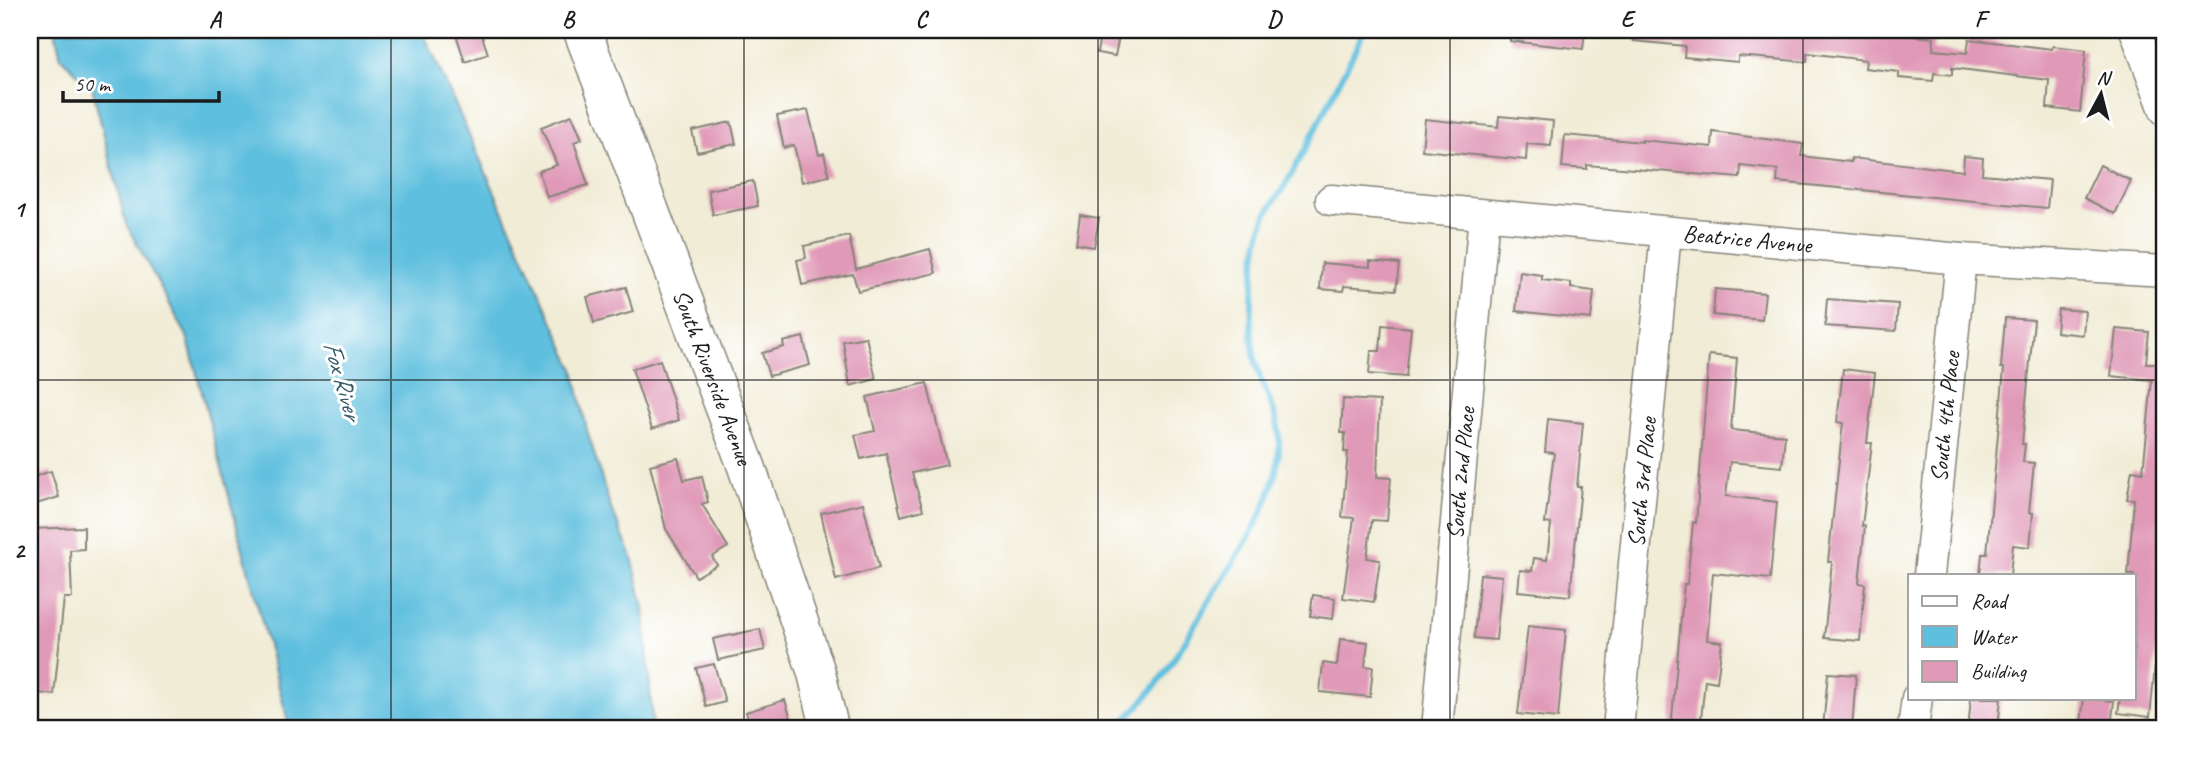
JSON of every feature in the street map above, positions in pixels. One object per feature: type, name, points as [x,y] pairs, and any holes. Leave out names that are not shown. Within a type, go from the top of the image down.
[{"type":"main road","name":"South Riverside Avenue","points":[[583,30],[746,465],[816,671],[830,729]]},
{"type":"street","points":[[2135,30],[2165,110]]},
{"type":"street","name":"Beatrice Avenue","points":[[1331,200],[1961,259],[2165,271]]},
{"type":"street","name":"South 2nd Place","points":[[1437,729],[1484,215]]},
{"type":"street","name":"South 3rd Place","points":[[1618,729],[1667,233]]},
{"type":"street","name":"South 4th Place","points":[[1929,574],[1961,259]]},
{"type":"street","points":[[1913,729],[1917,700]]},
{"type":"water","name":"Fox River","points":[[55,30],[422,30],[574,369],[587,430],[610,506],[632,557],[644,608],[653,729],[290,729],[187,336],[126,224],[92,87],[61,58]]},
{"type":"building","points":[[480,30],[488,54],[465,62],[456,34]]},
{"type":"building","points":[[1510,30],[1585,30],[1583,49],[1510,41]]},
{"type":"building","points":[[1635,30],[1716,30],[1715,34],[1751,38],[1752,30],[1850,30],[1934,38],[1933,50],[1967,53],[1969,39],[2052,49],[2053,46],[2086,50],[2080,112],[2047,108],[2049,80],[1952,68],[1952,75],[1934,73],[1933,81],[1899,78],[1899,72],[1865,68],[1866,60],[1807,53],[1807,62],[1738,56],[1738,62],[1684,57],[1685,46],[1634,41]]},
{"type":"building","points":[[1100,33],[1119,36],[1115,56],[1097,53]]},
{"type":"building","points":[[808,110],[819,155],[824,153],[829,176],[802,182],[794,145],[784,148],[777,116]]},
{"type":"building","points":[[572,115],[582,139],[574,142],[588,185],[547,197],[539,171],[557,165],[541,127]]},
{"type":"building","points":[[1499,116],[1553,121],[1551,146],[1527,144],[1526,160],[1422,150],[1425,119],[1498,127]]},
{"type":"building","points":[[731,122],[736,144],[697,152],[692,131]]},
{"type":"building","points":[[1713,132],[1803,144],[1801,156],[1851,162],[1851,158],[1963,171],[1964,156],[1983,158],[1982,174],[2050,180],[2047,208],[1777,182],[1778,170],[1741,166],[1740,178],[1587,165],[1587,169],[1562,167],[1565,135],[1712,147]]},
{"type":"building","points":[[2100,165],[2131,181],[2115,214],[2084,198]]},
{"type":"building","points":[[753,181],[758,206],[713,215],[708,190]]},
{"type":"building","points":[[1080,215],[1099,218],[1094,247],[1076,244]]},
{"type":"building","points":[[849,236],[856,269],[930,249],[936,273],[858,291],[853,274],[802,285],[797,260],[806,258],[804,246]]},
{"type":"building","points":[[1370,261],[1399,264],[1396,290],[1344,286],[1343,291],[1320,289],[1322,263],[1370,267]]},
{"type":"building","points":[[1520,272],[1542,275],[1542,280],[1571,283],[1571,288],[1594,291],[1591,319],[1516,311]]},
{"type":"building","points":[[626,287],[633,312],[594,323],[587,297]]},
{"type":"building","points":[[1715,289],[1765,293],[1762,320],[1713,315]]},
{"type":"building","points":[[1827,299],[1898,304],[1896,331],[1825,326]]},
{"type":"building","points":[[2058,309],[2085,311],[2083,335],[2056,332]]},
{"type":"building","points":[[2005,318],[2034,320],[2022,444],[2025,444],[2023,462],[2034,463],[2029,512],[2033,513],[2030,547],[2013,545],[2010,574],[1980,574],[1982,554],[1987,554],[2004,368],[2001,368]]},
{"type":"building","points":[[1382,325],[1411,328],[1406,377],[1369,374],[1371,351],[1380,351]]},
{"type":"building","points":[[2116,329],[2149,332],[2146,363],[2165,363],[2165,602],[2164,617],[2160,616],[2150,717],[2118,713],[2120,700],[2136,700],[2136,574],[2128,574],[2134,499],[2127,499],[2132,470],[2143,472],[2152,380],[2111,376]]},
{"type":"building","points":[[803,337],[810,365],[769,376],[762,353],[784,347],[783,342]]},
{"type":"building","points":[[866,337],[876,379],[850,386],[843,341]]},
{"type":"building","points":[[1709,355],[1737,358],[1731,430],[1785,435],[1782,467],[1730,462],[1726,496],[1777,502],[1770,579],[1713,573],[1707,640],[1722,642],[1717,682],[1705,680],[1700,729],[1671,729],[1684,584],[1687,584],[1693,522],[1696,523]]},
{"type":"building","points":[[660,360],[679,420],[652,429],[632,369]]},
{"type":"building","points":[[1843,369],[1875,373],[1867,443],[1872,443],[1862,526],[1865,526],[1859,583],[1865,584],[1860,641],[1824,638],[1832,562],[1828,562],[1843,423],[1837,422]]},
{"type":"building","points":[[927,383],[947,465],[912,473],[923,510],[901,516],[886,453],[861,459],[855,435],[875,431],[867,397]]},
{"type":"building","points":[[1343,399],[1380,401],[1377,477],[1391,478],[1387,521],[1372,520],[1367,558],[1380,560],[1374,602],[1343,598],[1354,518],[1342,517],[1348,452],[1344,452],[1345,433],[1341,433]]},
{"type":"building","points":[[1548,419],[1583,423],[1577,487],[1581,487],[1570,596],[1518,591],[1520,570],[1532,571],[1534,558],[1547,560],[1551,524],[1545,523],[1554,453],[1545,452]]},
{"type":"building","points":[[678,458],[684,480],[702,476],[708,502],[702,504],[728,547],[712,557],[717,565],[696,577],[666,529],[650,465]]},
{"type":"building","points":[[51,471],[59,497],[30,506],[30,478]]},
{"type":"building","points":[[863,503],[879,568],[836,580],[821,513]]},
{"type":"building","points":[[84,527],[84,549],[70,550],[72,598],[64,598],[54,695],[30,692],[30,529]]},
{"type":"building","points":[[1480,574],[1502,576],[1496,640],[1474,638]]},
{"type":"building","points":[[1313,595],[1335,598],[1333,619],[1310,616]]},
{"type":"building","points":[[1528,626],[1566,630],[1558,718],[1518,714]]},
{"type":"building","points":[[760,629],[765,650],[718,660],[713,639]]},
{"type":"building","points":[[1340,639],[1368,642],[1365,666],[1373,667],[1370,697],[1320,692],[1323,663],[1337,665]]},
{"type":"building","points":[[714,664],[725,702],[706,707],[696,668]]},
{"type":"building","points":[[1828,673],[1856,675],[1852,729],[1823,729]]},
{"type":"building","points":[[785,700],[794,729],[752,729],[746,712]]},
{"type":"building","points":[[1971,700],[2001,700],[1998,729],[1968,729]]},
{"type":"building","points":[[2084,700],[2114,701],[2111,727],[2081,723]]},
{"type":"waterway","points":[[1114,729],[1144,700],[1168,668],[1246,542],[1266,503],[1278,462],[1279,440],[1276,420],[1253,350],[1252,296],[1262,227],[1274,201],[1302,156],[1364,30]]}]
